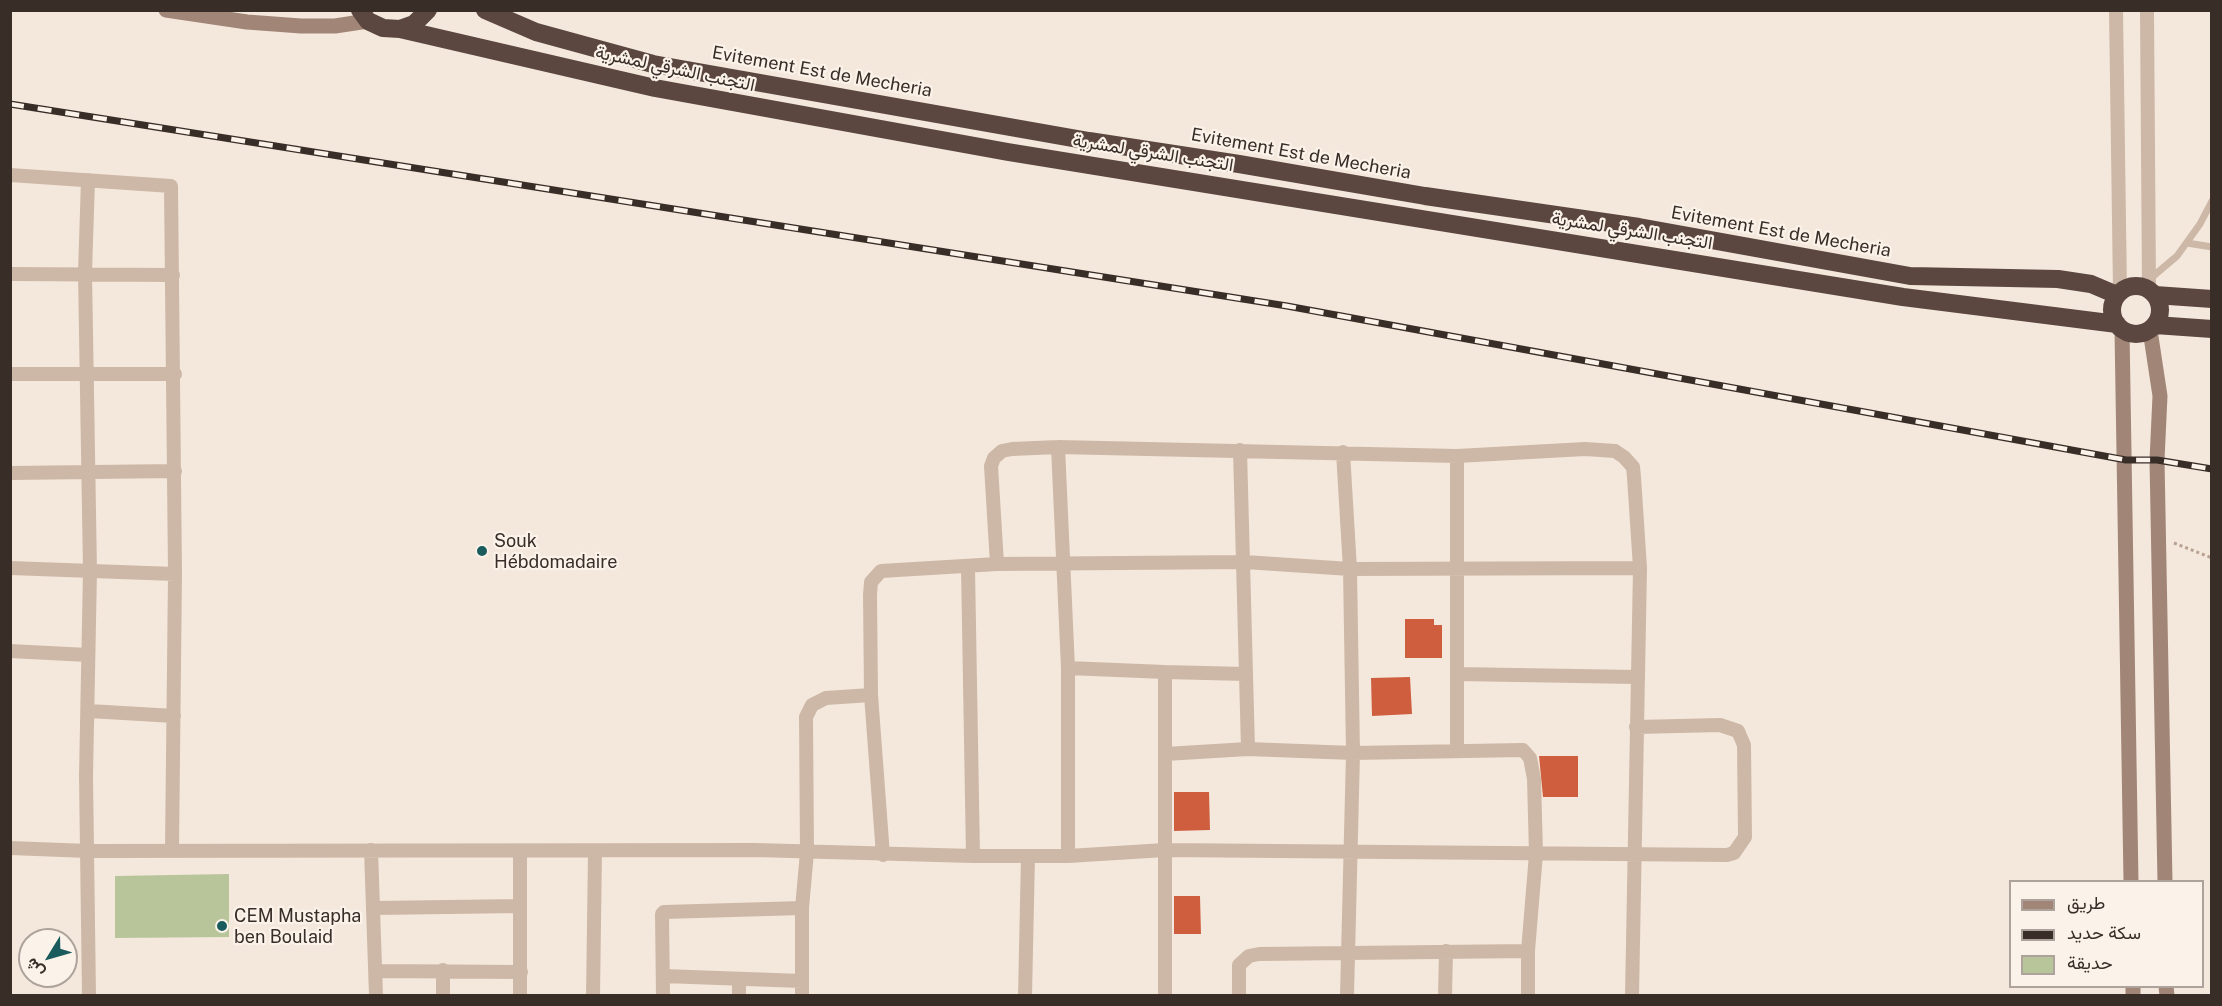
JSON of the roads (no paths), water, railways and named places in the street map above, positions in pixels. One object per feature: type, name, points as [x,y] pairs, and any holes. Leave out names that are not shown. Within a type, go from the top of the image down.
[{"type":"highway","points":[[400,29],[414,24],[428,10]]},
{"type":"highway","name":"Evitement Est de Mecheria","points":[[485,10],[536,32],[653,64],[1077,139],[1425,196],[1639,227],[1910,276],[2058,279],[2091,284],[2119,293]]},
{"type":"highway","name":"التجنب الشرقي لمشرية","points":[[364,16],[383,28],[400,29],[546,65],[780,112],[1008,152],[1903,297],[2120,327]]},
{"type":"highway","points":[[2211,299],[2134,286],[2119,293],[2112,310],[2120,327],[2136,334],[2153,328],[2211,329]]},
{"type":"highway","points":[[2151,288],[2161,310],[2153,328]]},
{"type":"main road","points":[[166,10],[248,22],[301,26],[335,26],[364,16]]},
{"type":"main road","points":[[2120,327],[2131,880]]},
{"type":"main road","points":[[2153,328],[2160,396],[2157,460],[2165,880]]},
{"type":"street","points":[[2116,10],[2119,293]]},
{"type":"street","points":[[2147,10],[2151,288]]},
{"type":"street","points":[[10,175],[171,186],[175,374],[172,849]]},
{"type":"street","points":[[88,180],[86,273],[90,571],[88,655],[89,996]]},
{"type":"street","points":[[10,274],[173,275]]},
{"type":"street","points":[[10,374],[175,374]]},
{"type":"street","points":[[1058,447],[1068,668],[1068,856]]},
{"type":"street","points":[[997,564],[991,477],[994,458],[1002,451],[1012,449],[1058,447],[1457,456],[1586,449],[1615,451],[1624,457],[1633,467],[1640,568],[1632,996]]},
{"type":"street","points":[[1240,450],[1245,562],[1248,749]]},
{"type":"street","points":[[1343,452],[1350,569],[1353,753],[1347,996]]},
{"type":"street","points":[[1457,456],[1457,751]]},
{"type":"street","points":[[10,473],[89,474],[175,471]]},
{"type":"street","points":[[883,855],[871,695],[870,595],[871,582],[875,575],[892,568],[968,567],[997,564],[1245,562],[1350,569],[1640,568]]},
{"type":"street","points":[[968,567],[973,856]]},
{"type":"street","points":[[10,568],[175,574]]},
{"type":"street","points":[[10,651],[88,655]]},
{"type":"street","points":[[1068,668],[1245,674]]},
{"type":"street","points":[[1165,672],[1166,996]]},
{"type":"street","points":[[1457,674],[1637,677]]},
{"type":"street","points":[[802,996],[802,908],[807,852],[805,734],[807,711],[812,705],[826,698],[871,695]]},
{"type":"street","points":[[88,711],[174,716]]},
{"type":"street","points":[[10,848],[807,852],[973,856],[1068,856],[1165,850],[1634,855],[1727,855],[1734,853],[1745,837],[1744,744],[1738,731],[1720,724],[1636,727]]},
{"type":"street","points":[[1165,754],[1248,749],[1353,753],[1522,750],[1530,758],[1534,779],[1536,854],[1528,951],[1528,996]]},
{"type":"street","points":[[371,850],[375,908],[376,996]]},
{"type":"street","points":[[520,851],[520,996]]},
{"type":"street","points":[[593,996],[595,852]]},
{"type":"street","points":[[1025,996],[1028,856]]},
{"type":"street","points":[[375,908],[520,906]]},
{"type":"street","points":[[663,996],[662,915],[664,912],[802,908]]},
{"type":"street","points":[[1445,996],[1446,951]]},
{"type":"street","points":[[1239,996],[1239,965],[1249,956],[1528,951]]},
{"type":"street","points":[[442,970],[443,996]]},
{"type":"street","points":[[376,971],[521,972]]},
{"type":"street","points":[[663,976],[802,981]]},
{"type":"street","points":[[738,996],[739,979]]},
{"type":"lane","points":[[2151,288],[2187,243],[2211,201]]},
{"type":"lane","points":[[2187,243],[2211,247]]},
{"type":"railway","points":[[10,104],[1287,306],[2126,460],[2157,460],[2212,469]]},
{"type":"place","name":"Souk Hébdomadaire","points":[[482,551]]},
{"type":"place","name":"CEM Mustapha ben Boulaid","points":[[222,926]]}]
